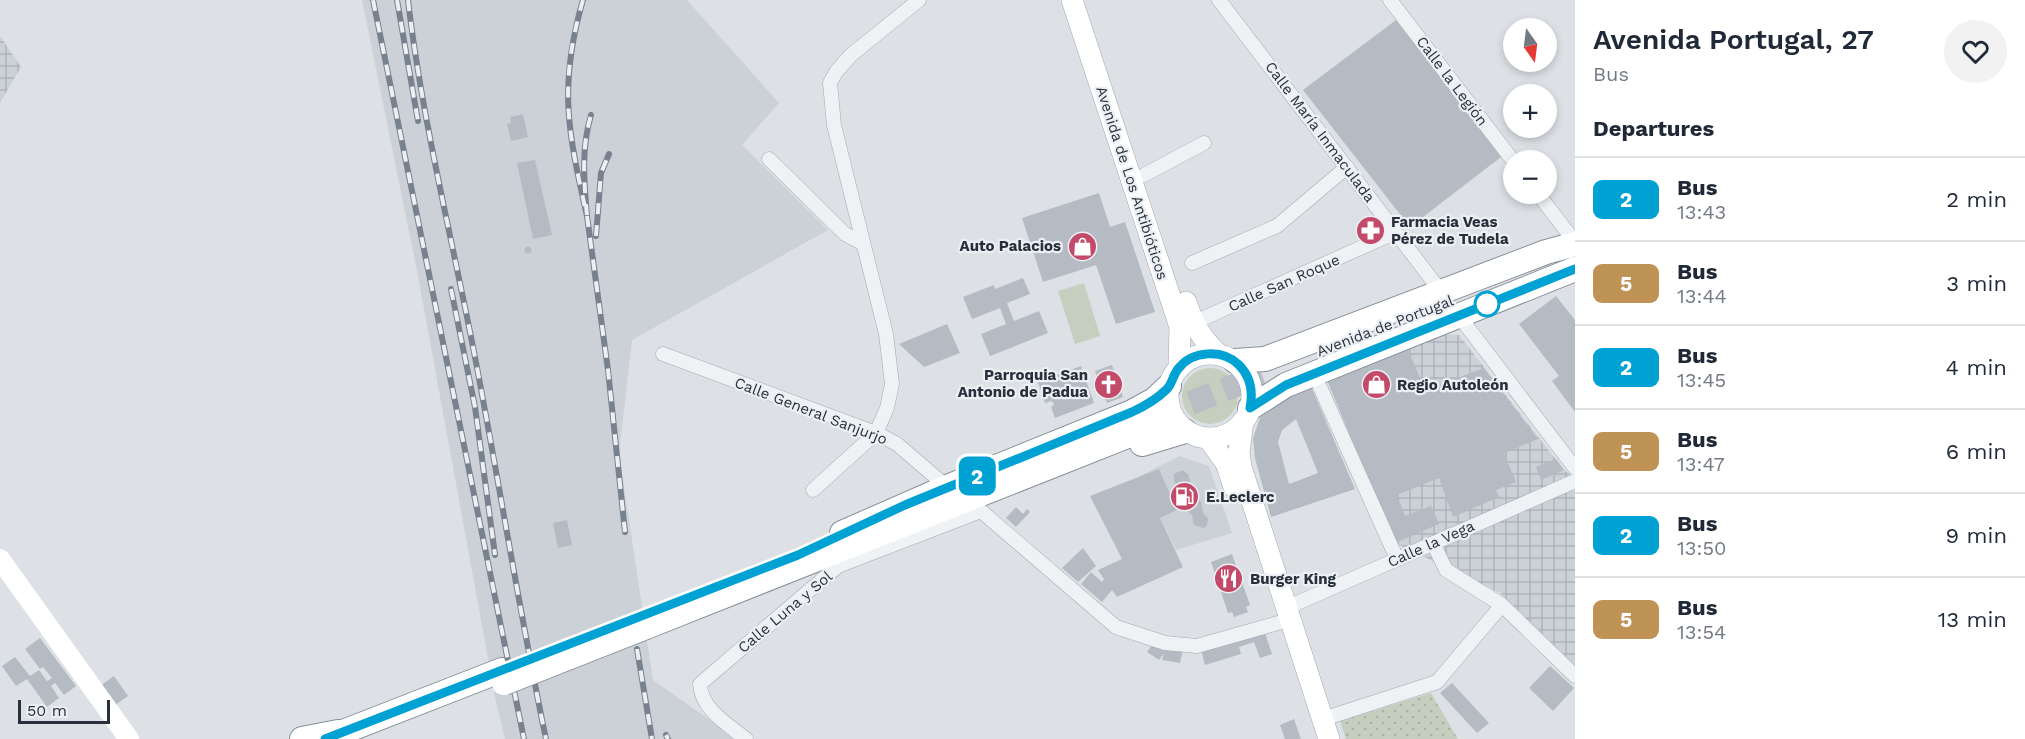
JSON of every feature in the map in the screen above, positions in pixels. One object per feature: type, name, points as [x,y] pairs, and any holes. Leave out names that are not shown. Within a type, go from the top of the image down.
[{"type":"highway","points":[[1226,358],[1265,360],[1546,252],[1575,243]]},
{"type":"highway","name":"Avenida de Portugal","points":[[1575,252],[1263,379],[1575,261]]},
{"type":"highway","points":[[1246,415],[1286,385],[1575,269]]},
{"type":"highway","points":[[964,498],[1154,400],[1174,377]]},
{"type":"highway","points":[[302,739],[344,736],[503,677],[964,498],[1159,419]]},
{"type":"highway","points":[[802,560],[898,536],[1137,446],[1196,435]]},
{"type":"main road","name":"Avenida de Los Antibióticos","points":[[1072,0],[1180,327],[1174,377]]},
{"type":"main road","name":"Avenida de Los Antibióticos","points":[[1086,0],[1193,324],[1204,341],[1226,358]]},
{"type":"main road","points":[[1316,739],[1282,616],[1241,467],[1239,452],[1251,388],[1248,377],[1226,358],[1196,356],[1174,377],[1172,414],[1226,463],[1282,616],[1323,719],[1329,739]]},
{"type":"main road","points":[[1196,435],[1229,433],[1246,415]]},
{"type":"street","points":[[813,490],[876,433],[887,408],[892,384],[886,334],[834,124],[830,83],[836,72],[851,55],[919,0]]},
{"type":"street","name":"Calle María Inmaculada","points":[[1219,0],[1442,293]]},
{"type":"street","name":"Calle la Legión","points":[[1390,0],[1505,150]]},
{"type":"street","points":[[1144,175],[1204,143]]},
{"type":"street","points":[[769,159],[844,234],[862,243]]},
{"type":"street","points":[[1192,263],[1277,226],[1347,167]]},
{"type":"street","points":[[1546,204],[1575,243]]},
{"type":"street","name":"Calle San Roque","points":[[1204,318],[1396,232]]},
{"type":"street","points":[[1460,315],[1575,468]]},
{"type":"street","name":"Calle General Sanjurjo","points":[[663,354],[876,433],[897,444],[1116,627],[1165,643],[1197,646],[1282,616]]},
{"type":"street","points":[[1320,387],[1397,559]]},
{"type":"street","name":"Calle la Vega","points":[[1282,616],[1397,559],[1575,480]]},
{"type":"street","name":"Calle Luna y Sol","points":[[746,739],[714,713],[700,696],[700,684],[838,566],[964,498]]},
{"type":"street","points":[[1433,543],[1446,570],[1502,605],[1575,676]]},
{"type":"street","points":[[0,559],[129,739]]},
{"type":"street","points":[[1323,719],[1437,682],[1502,605]]},
{"type":"street","points":[[91,686],[112,739]]},
{"type":"shaded area","points":[[362,0],[687,0],[779,103],[742,145],[828,230],[632,340],[619,453],[653,680],[737,739],[505,739],[496,702],[418,276]]},
{"type":"shaded area","points":[[0,36],[21,67],[0,103]]},
{"type":"shaded area","points":[[1440,334],[1459,335],[1564,470],[1575,479],[1575,665],[1500,593],[1395,543],[1327,380]]},
{"type":"shaded area","name":"E.Leclerc","points":[[1179,456],[1209,466],[1232,533],[1176,550],[1140,476]]},
{"type":"green space","points":[[1084,283],[1100,336],[1075,344],[1058,291]]},
{"type":"green space","points":[[1210,368],[1221,370],[1230,376],[1236,385],[1238,396],[1236,407],[1230,416],[1221,422],[1210,424],[1199,422],[1190,416],[1184,407],[1182,396],[1184,385],[1190,376],[1199,370]]},
{"type":"green space","points":[[1431,693],[1458,739],[1346,739],[1340,721]]},
{"type":"building","points":[[1396,20],[1501,157],[1410,227],[1303,90]]},
{"type":"building","points":[[523,114],[528,137],[511,141],[507,124],[511,123],[510,117]]},
{"type":"building","points":[[535,160],[552,235],[533,239],[517,163]]},
{"type":"building","name":"Auto Palacios","points":[[1099,193],[1110,227],[1125,222],[1155,312],[1116,324],[1096,265],[1043,282],[1022,218]]},
{"type":"building","points":[[528,247],[531,250],[528,253],[525,250]]},
{"type":"building","points":[[1023,278],[1030,294],[1007,303],[1014,321],[1039,311],[1048,333],[990,356],[981,334],[1006,324],[1000,308],[972,319],[963,297],[994,285],[995,289]]},
{"type":"building","points":[[1556,296],[1575,320],[1575,412],[1552,381],[1559,376],[1519,324]]},
{"type":"building","points":[[947,324],[960,353],[924,367],[899,344]]},
{"type":"building","points":[[1407,347],[1425,390],[1484,368],[1538,439],[1504,453],[1516,482],[1496,490],[1499,497],[1453,517],[1439,478],[1397,495],[1405,516],[1431,506],[1439,524],[1395,543],[1327,380]]},
{"type":"building","name":"Parroquia San Antonio de Padua","points":[[1112,365],[1123,397],[1107,403],[1095,371]]},
{"type":"building","points":[[1081,366],[1094,403],[1055,418],[1051,407],[1054,405],[1052,401],[1045,403],[1038,382]]},
{"type":"building","points":[[1310,384],[1355,489],[1271,517],[1255,458],[1253,438],[1260,418],[1267,410]],"holes":[[[1296,419],[1318,473],[1289,484],[1278,442],[1282,430]]]},
{"type":"building","points":[[1556,459],[1564,470],[1541,480],[1536,467]]},
{"type":"building","points":[[1159,469],[1177,510],[1160,518],[1183,567],[1117,597],[1112,590],[1102,602],[1081,584],[1091,572],[1102,582],[1104,579],[1098,570],[1122,559],[1090,496]]},
{"type":"building","points":[[1182,470],[1188,474],[1195,496],[1201,502],[1203,513],[1208,518],[1204,528],[1194,525],[1192,515],[1187,510],[1187,503],[1174,481],[1174,474]]},
{"type":"building","points":[[1016,507],[1023,514],[1027,509],[1030,512],[1016,527],[1006,518]]},
{"type":"building","points":[[567,520],[572,545],[558,548],[553,523]]},
{"type":"building","points":[[1083,548],[1096,566],[1078,582],[1062,568]]},
{"type":"building","name":"Burger King","points":[[1232,554],[1250,605],[1246,607],[1248,612],[1234,617],[1232,612],[1228,613],[1211,562]]},
{"type":"building","points":[[1264,630],[1272,654],[1260,658],[1254,642],[1239,647],[1241,654],[1205,665],[1201,650]]},
{"type":"building","points":[[40,638],[76,686],[64,695],[55,683],[51,686],[59,698],[47,707],[27,679],[16,686],[2,666],[15,657],[30,676],[39,670],[47,681],[52,678],[43,667],[40,669],[25,649]]},
{"type":"building","points":[[1154,642],[1183,649],[1180,663],[1162,660],[1164,653],[1159,660],[1147,652]]},
{"type":"building","points":[[1550,666],[1574,688],[1553,711],[1529,688]]},
{"type":"building","points":[[114,676],[128,696],[114,706],[100,686]]},
{"type":"building","points":[[1452,683],[1489,723],[1477,733],[1440,693]]},
{"type":"building","points":[[1294,719],[1301,739],[1285,739],[1280,725]]},
{"type":"tunnel","points":[[1157,416],[1262,375]]},
{"type":"railway","points":[[373,0],[524,739]]},
{"type":"railway","points":[[397,0],[418,121]]},
{"type":"railway","points":[[408,0],[429,133],[474,352],[546,739]]},
{"type":"railway","points":[[583,0],[570,58],[568,84],[571,133],[587,216],[584,178],[591,115]]},
{"type":"railway","points":[[596,236],[601,173],[609,154]]},
{"type":"railway","points":[[587,216],[608,370],[625,532]]},
{"type":"railway","points":[[451,289],[475,407],[495,555]]},
{"type":"railway","points":[[637,649],[652,739]]},
{"type":"railway","points":[[666,735],[668,739]]},
{"type":"bus line","name":"2","points":[[325,739],[798,555],[858,525],[1132,412],[1160,395],[1169,386],[1179,368],[1196,356],[1207,353],[1218,354],[1235,361],[1248,377],[1252,398],[1250,408],[1286,385],[1575,269]]},
{"type":"place","name":"Farmacia Veas Pérez de Tudela","points":[[1370,231]]},
{"type":"place","name":"Auto Palacios","points":[[1082,246]]},
{"type":"place","name":"Parroquia San Antonio de Padua","points":[[1109,384]]},
{"type":"place","name":"Regio Autoleón","points":[[1376,385]]},
{"type":"place","name":"E.Leclerc","points":[[1185,497]]},
{"type":"place","name":"Burger King","points":[[1229,579]]}]
